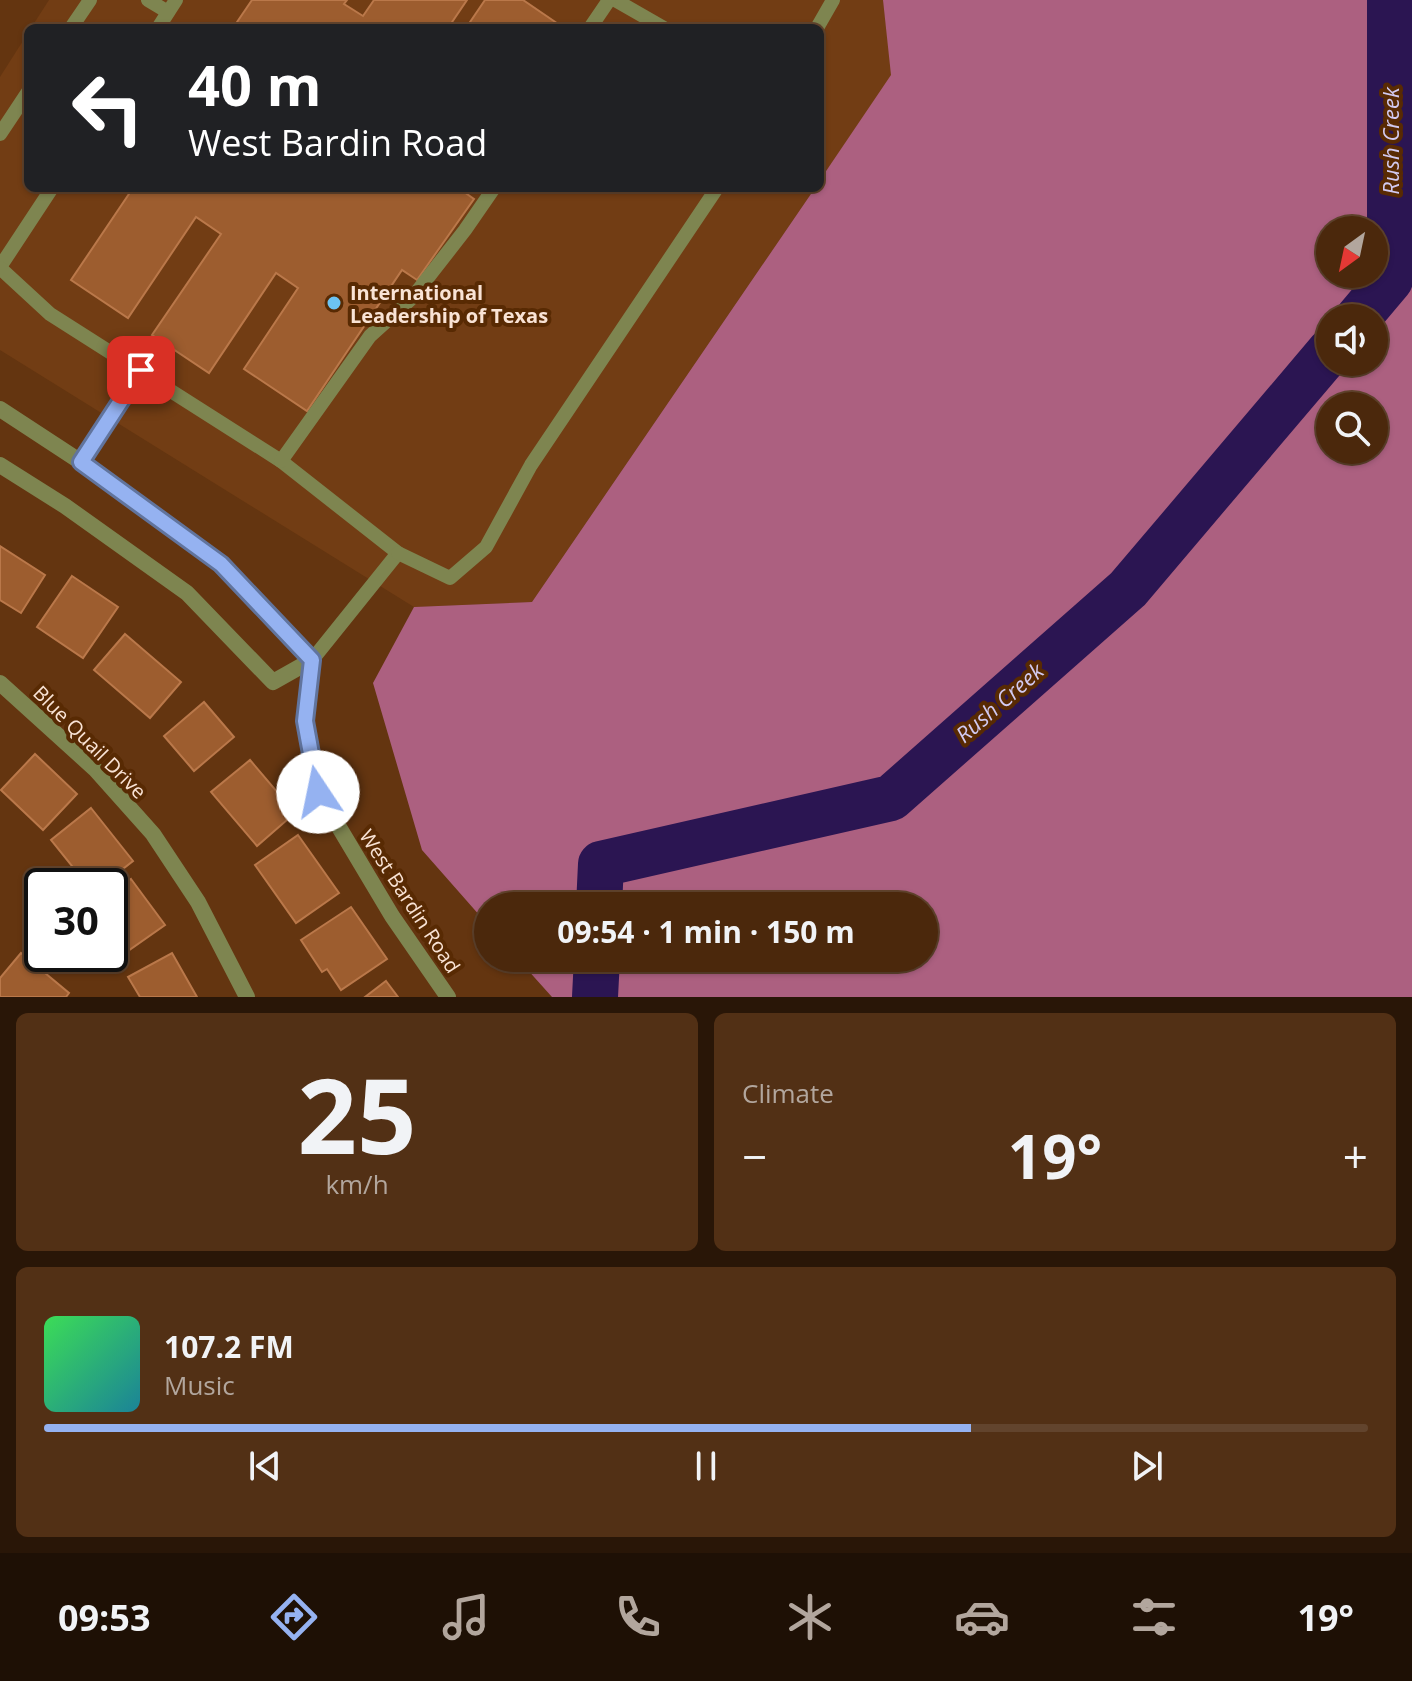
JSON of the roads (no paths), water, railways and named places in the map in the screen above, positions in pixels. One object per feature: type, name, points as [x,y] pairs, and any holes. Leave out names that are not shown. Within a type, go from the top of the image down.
[{"type":"street","points":[[0,409],[81,462],[221,564],[312,660],[273,682],[187,593],[65,506],[0,465]]},
{"type":"street","name":"West Bardin Road","points":[[312,660],[305,721],[318,792],[392,916],[448,997]]},
{"type":"street","name":"Blue Quail Drive","points":[[0,683],[95,769],[153,834],[198,902],[247,997]]},
{"type":"lane","points":[[74,24],[90,0]]},
{"type":"lane","points":[[148,0],[172,6],[161,24]]},
{"type":"lane","points":[[593,24],[612,0],[657,24]]},
{"type":"lane","points":[[819,24],[833,0]]},
{"type":"lane","points":[[0,134],[24,98]]},
{"type":"lane","points":[[49,192],[0,267],[50,314],[281,461],[398,553],[450,578],[486,547],[531,465],[714,192]]},
{"type":"lane","points":[[281,461],[370,336],[412,298],[491,192]]},
{"type":"lane","points":[[81,462],[141,370]]},
{"type":"lane","points":[[312,660],[398,553]]},
{"type":"waterway","name":"Rush Creek","points":[[1370,304],[1390,280],[1390,0]]},
{"type":"waterway","name":"Rush Creek","points":[[600,892],[601,864],[891,798],[1128,589],[1316,367]]},
{"type":"waterway","name":"Rush Creek","points":[[595,997],[596,972]]},
{"type":"place","name":"International Leadership of Texas","points":[[334,303]]}]
